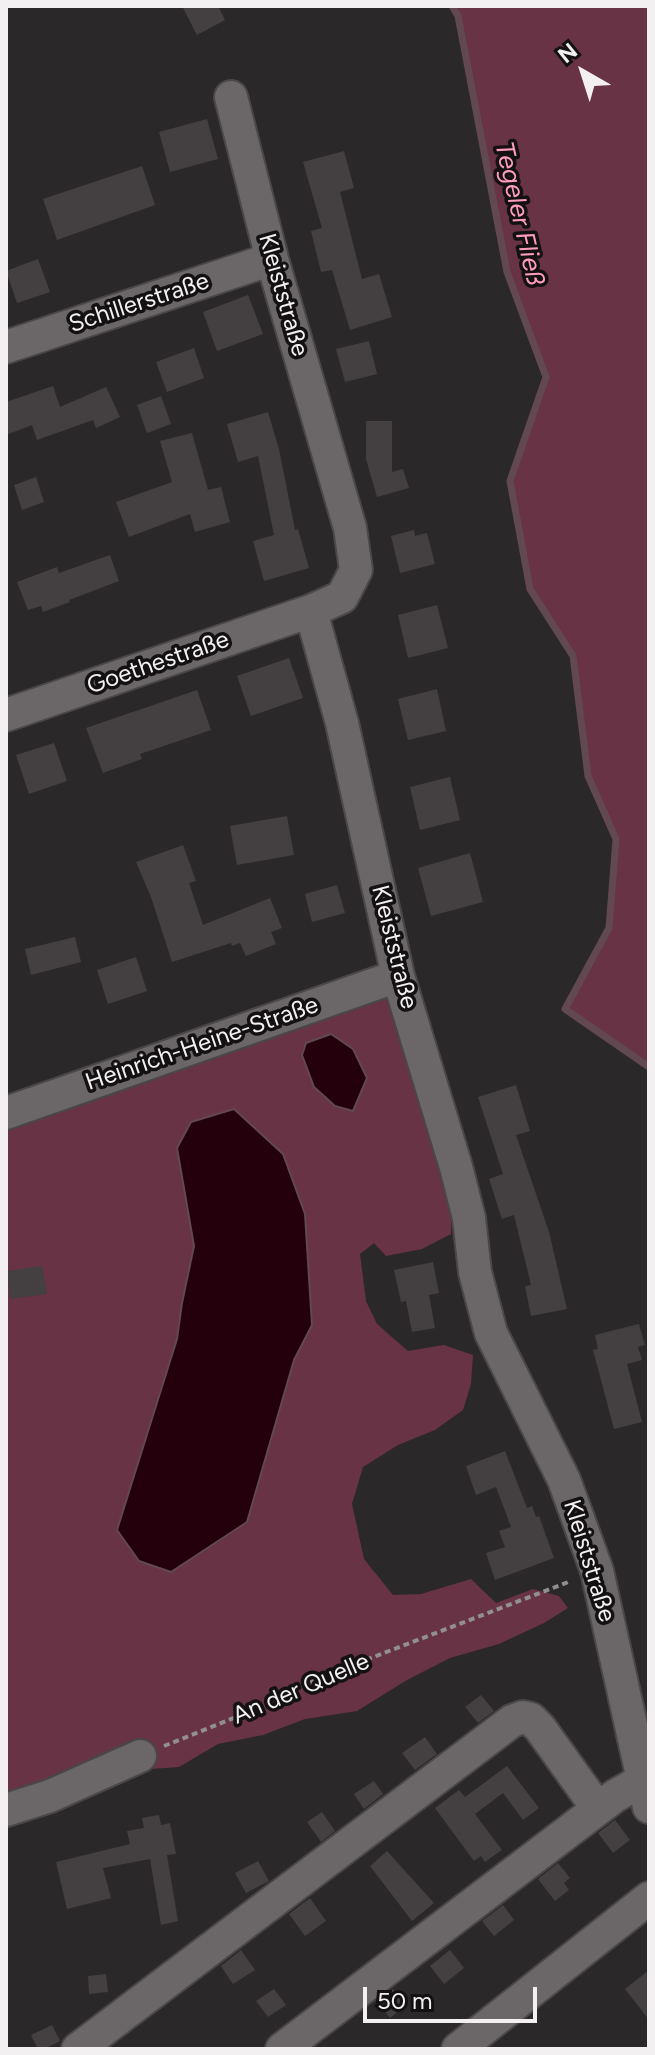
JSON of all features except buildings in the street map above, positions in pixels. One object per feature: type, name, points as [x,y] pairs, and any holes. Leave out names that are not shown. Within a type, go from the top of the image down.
[{"type":"street","name":"Kleiststraße","points":[[231,97],[272,259],[350,528],[356,570],[342,597],[311,611],[342,723],[398,976],[456,1167],[469,1218],[475,1272],[491,1333],[564,1480],[597,1571],[646,1794]]},
{"type":"street","name":"Schillerstraße","points":[[6,347],[272,259]]},
{"type":"street","name":"Goethestraße","points":[[6,715],[311,611]]},
{"type":"street","name":"Heinrich-Heine-Straße","points":[[6,1113],[398,976]]},
{"type":"street","points":[[78,2049],[512,1721],[523,1717],[531,1719],[540,1728],[598,1809]]},
{"type":"street","points":[[6,1810],[50,1796],[140,1756]]},
{"type":"street","points":[[282,2049],[598,1809],[646,1794]]},
{"type":"street","points":[[458,2049],[649,1898]]},
{"type":"path","name":"An der Quelle","points":[[140,1756],[276,1701],[319,1678],[597,1571]]},
{"type":"shaded area","points":[[452,6],[649,6],[649,1067],[565,1009],[609,928],[616,839],[588,776],[573,656],[530,589],[510,481],[546,376],[507,272],[458,16]]},
{"type":"shaded area","points":[[386,991],[452,1191],[451,1234],[422,1249],[386,1256],[374,1243],[360,1254],[366,1301],[377,1324],[408,1351],[444,1345],[473,1355],[471,1384],[463,1410],[435,1430],[398,1445],[363,1467],[352,1504],[364,1559],[393,1595],[421,1594],[471,1579],[496,1603],[533,1589],[559,1596],[568,1608],[499,1644],[450,1658],[357,1711],[305,1719],[263,1735],[218,1744],[179,1767],[138,1770],[112,1750],[23,1795],[6,1798],[6,1119]],"holes":[[[194,1246],[312,1325],[294,1360],[177,1339]]]},
{"type":"shaded area","points":[[331,1034],[353,1049],[367,1078],[353,1111],[335,1106],[314,1087],[302,1055],[306,1043]]},
{"type":"shaded area","points":[[234,1109],[283,1154],[305,1214],[312,1325],[294,1360],[247,1522],[171,1572],[139,1561],[117,1530],[177,1339],[194,1246],[177,1148],[191,1122]]},
{"type":"waterway","name":"Tegeler Fließ","points":[[452,6],[458,16],[507,272],[546,377],[510,481],[530,589],[573,656],[588,776],[616,839],[609,928],[565,1009],[649,1067]]}]
